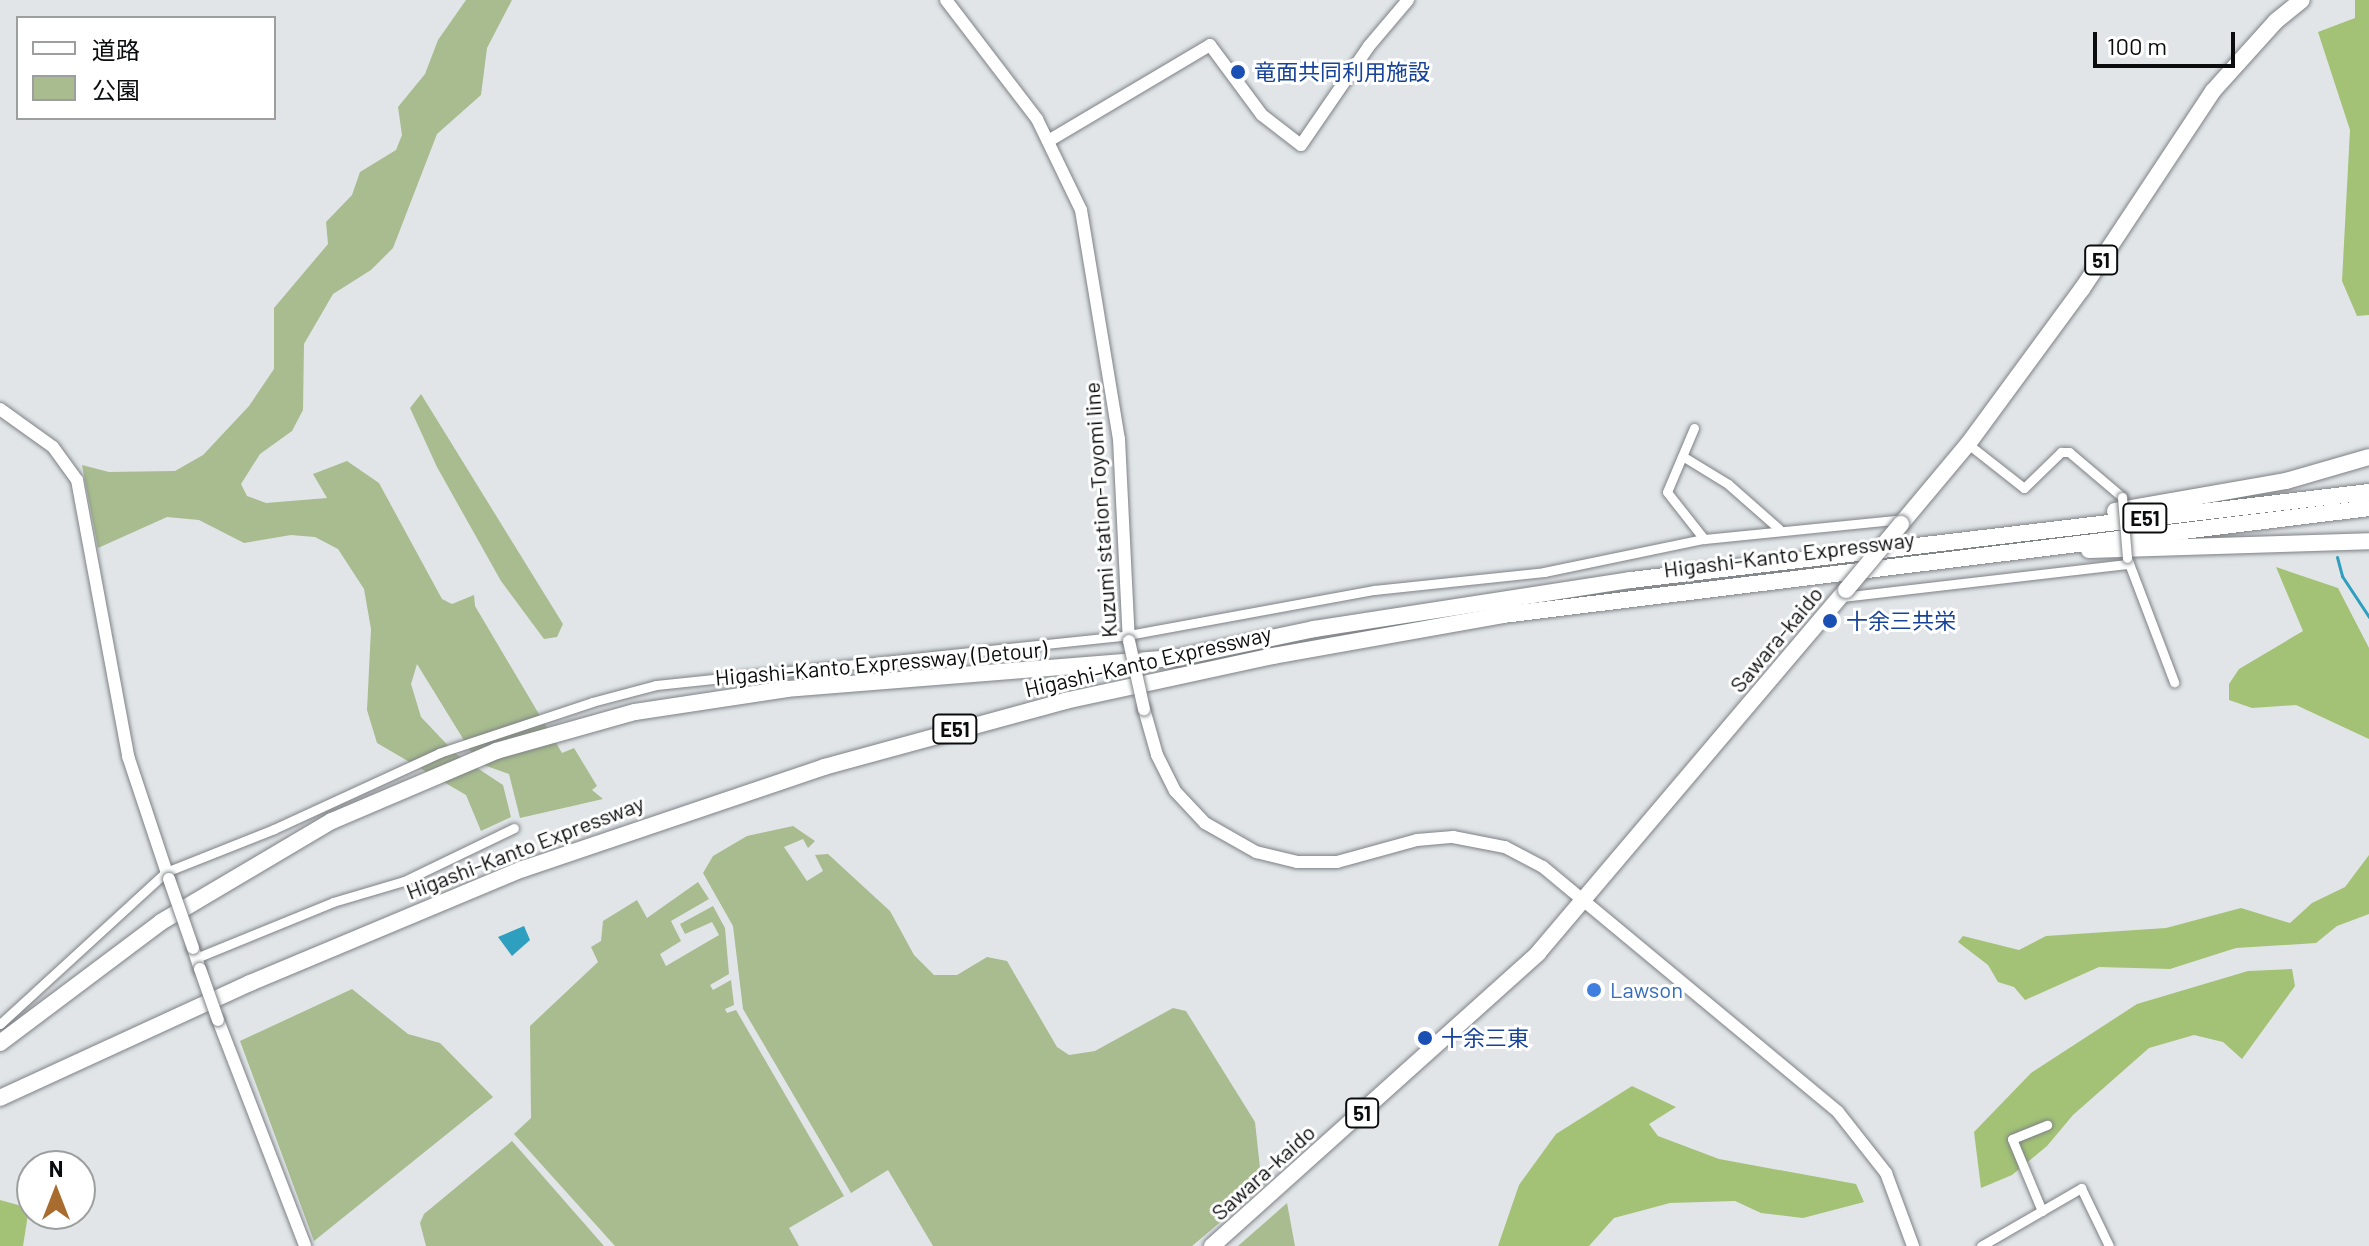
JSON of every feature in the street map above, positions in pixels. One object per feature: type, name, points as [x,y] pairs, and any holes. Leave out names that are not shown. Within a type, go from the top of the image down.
[{"type":"highway","name":"Sawara-kaido","points":[[1212,1246],[1490,1000],[1586,900],[1968,444],[2082,289],[2213,91],[2276,21],[2302,0]]},
{"type":"highway","points":[[1921,543],[2286,481],[2369,457]]},
{"type":"highway","name":"Higashi-Kanto Expressway","points":[[1181,657],[1501,599],[1921,543],[2369,492]]},
{"type":"highway","name":"Higashi-Kanto Expressway","points":[[0,1098],[250,983],[523,869],[671,816],[921,738],[1139,683],[1340,643],[1618,598],[2369,508]]},
{"type":"highway","points":[[1964,555],[2369,541]]},
{"type":"highway","name":"Higashi-Kanto Expressway (Detour)","points":[[0,1043],[161,922],[246,868],[417,782],[509,747],[620,715],[710,699],[1181,657]]},
{"type":"street","name":"Kuzumi station-Toyomi line","points":[[946,0],[1050,140],[1081,210],[1119,439],[1128,638],[1157,755],[1175,791],[1205,823],[1256,852],[1297,862],[1337,862],[1417,840],[1467,838],[1522,854],[1586,900],[1853,1128],[1898,1197],[1913,1246]]},
{"type":"street","points":[[1050,140],[1210,45],[1262,115],[1301,145],[1369,46],[1408,0]]},
{"type":"street","points":[[0,409],[53,447],[77,480],[128,756],[218,1020],[305,1246]]},
{"type":"street","points":[[1694,428],[1667,497],[1704,539]]},
{"type":"street","points":[[1968,444],[2024,488],[2061,452],[2069,452],[2122,497],[2128,561],[2174,682]]},
{"type":"street","points":[[1684,457],[1728,484],[1779,529]]},
{"type":"street","points":[[0,1024],[168,876],[439,753],[656,685],[1128,638],[1288,606],[1501,579],[1704,539],[1779,529],[1904,521]]},
{"type":"street","points":[[1844,593],[2128,561]]},
{"type":"street","points":[[196,958],[333,902],[404,881],[514,828]]},
{"type":"street","points":[[2042,1211],[2012,1139],[2047,1125]]},
{"type":"street","points":[[1981,1246],[2081,1188],[2109,1246]]},
{"type":"green space","points":[[466,0],[512,0],[487,48],[481,95],[437,134],[393,248],[371,270],[333,294],[304,344],[303,410],[292,431],[260,454],[241,484],[247,496],[266,503],[327,498],[313,474],[347,461],[379,483],[442,599],[452,604],[474,595],[475,606],[562,753],[574,748],[597,786],[592,790],[603,799],[520,818],[509,774],[478,763],[417,664],[411,684],[421,717],[456,754],[503,785],[511,817],[481,831],[466,795],[377,743],[367,710],[371,629],[364,589],[338,549],[315,537],[291,535],[244,543],[199,520],[167,517],[98,548],[82,465],[109,472],[175,471],[203,455],[249,406],[274,369],[274,308],[328,244],[326,222],[352,195],[360,172],[396,150],[402,135],[398,107],[425,74],[438,40]]},
{"type":"green space","points":[[2355,0],[2369,0],[2369,315],[2357,316],[2342,281],[2350,130],[2318,32],[2355,18]]},
{"type":"green space","points":[[421,394],[563,624],[557,637],[544,639],[501,581],[437,467],[410,408]]},
{"type":"green space","points":[[2276,567],[2338,588],[2369,648],[2369,739],[2296,705],[2252,708],[2229,700],[2229,684],[2239,669],[2303,631]]},
{"type":"green space","points":[[793,826],[815,841],[808,848],[803,839],[784,847],[807,881],[823,871],[815,855],[828,854],[890,911],[914,955],[934,975],[957,975],[987,957],[1007,961],[1057,1047],[1069,1055],[1095,1051],[1173,1008],[1186,1011],[1255,1122],[1260,1168],[1269,1181],[1192,1246],[933,1246],[888,1170],[851,1193],[743,1009],[733,926],[703,873],[713,856],[747,836]]},
{"type":"green space","points":[[2369,855],[2369,914],[2337,926],[2316,943],[2236,948],[2170,969],[2099,967],[2025,1000],[2014,987],[1998,982],[1988,965],[1958,942],[1963,936],[2019,950],[2046,936],[2166,928],[2241,908],[2290,923],[2312,903],[2345,887]]},
{"type":"green space","points":[[698,882],[709,899],[671,921],[681,941],[660,954],[666,966],[719,935],[712,922],[685,934],[680,924],[713,906],[725,928],[729,974],[710,985],[713,990],[731,980],[734,1005],[725,1009],[727,1013],[736,1010],[844,1196],[789,1228],[799,1246],[615,1246],[514,1134],[531,1118],[530,1026],[598,962],[591,947],[601,941],[603,921],[637,900],[647,918]]},
{"type":"green space","points":[[2292,969],[2295,986],[2242,1059],[2223,1042],[2194,1035],[2149,1048],[2073,1115],[2047,1146],[2012,1175],[1981,1188],[1974,1132],[2031,1073],[2137,1004],[2248,971]]},
{"type":"green space","points":[[352,989],[408,1034],[440,1043],[493,1097],[314,1241],[240,1041]]},
{"type":"green space","points":[[1632,1086],[1676,1107],[1649,1124],[1658,1136],[1719,1159],[1856,1184],[1864,1202],[1803,1218],[1761,1213],[1735,1201],[1670,1203],[1614,1218],[1589,1246],[1498,1246],[1519,1185],[1556,1134]]},
{"type":"green space","points":[[512,1141],[604,1246],[426,1246],[420,1223],[424,1214]]},
{"type":"green space","points":[[0,1200],[16,1204],[16,1230],[26,1230],[23,1246],[0,1246]]},
{"type":"green space","points":[[1287,1203],[1295,1246],[1238,1246]]},
{"type":"water","points":[[524,926],[530,940],[512,956],[498,937]]},
{"type":"waterway","points":[[2337,557],[2342,576],[2369,617]]},
{"type":"place","name":"竜面共同利用施設","points":[[1238,72]]},
{"type":"place","name":"十余三共栄","points":[[1830,621]]},
{"type":"place","name":"Lawson","points":[[1594,990]]},
{"type":"place","name":"十余三東","points":[[1425,1038]]}]
